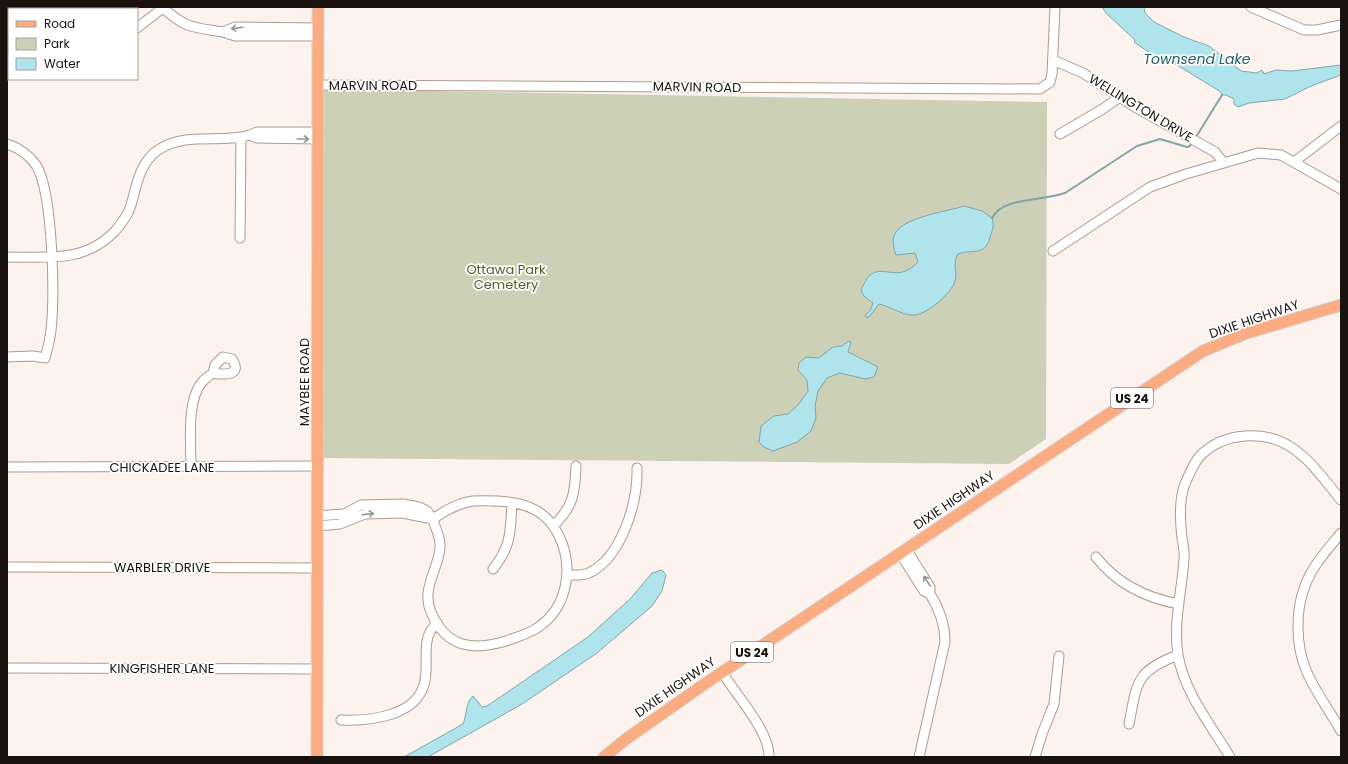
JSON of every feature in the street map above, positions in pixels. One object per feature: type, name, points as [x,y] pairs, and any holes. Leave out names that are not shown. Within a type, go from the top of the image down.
[{"type":"main road","name":"MAYBEE ROAD","points":[[317,757],[318,7]]},
{"type":"main road","name":"DIXIE HIGHWAY","points":[[604,757],[626,739],[722,672],[1203,351],[1247,333],[1341,306]]},
{"type":"street","points":[[1053,60],[1055,7]]},
{"type":"street","points":[[1251,7],[1304,30],[1318,30],[1341,25]]},
{"type":"street","points":[[138,27],[164,8],[179,22],[189,27],[223,32],[235,27],[265,32],[318,32]]},
{"type":"street","name":"MARVIN ROAD","points":[[318,85],[1033,90],[1040,89],[1050,82],[1053,60]]},
{"type":"street","name":"WELLINGTON DRIVE","points":[[1053,60],[1083,73],[1120,97],[1214,152],[1224,163]]},
{"type":"street","points":[[1060,134],[1120,97]]},
{"type":"street","points":[[1294,162],[1341,126]]},
{"type":"street","points":[[7,257],[52,257],[76,255],[104,242],[124,221],[130,208],[136,182],[144,165],[159,150],[187,138],[246,136],[257,132],[280,135],[318,135]]},
{"type":"street","points":[[240,238],[246,136]]},
{"type":"street","points":[[7,144],[16,147],[28,155],[37,166],[43,183],[52,257],[51,330],[45,358],[33,356],[7,357]]},
{"type":"street","points":[[1053,251],[1150,187],[1252,154],[1268,153],[1281,155],[1341,189]]},
{"type":"street","points":[[191,467],[192,414],[194,401],[202,381],[213,373]]},
{"type":"street","points":[[1230,757],[1193,696],[1178,655],[1177,634],[1179,604],[1185,557],[1181,501],[1185,484],[1201,455],[1214,445],[1238,437],[1257,436],[1273,439],[1291,448],[1308,463],[1341,500]]},
{"type":"street","name":"CHICKADEE LANE","points":[[7,467],[318,466]]},
{"type":"street","points":[[554,525],[568,509],[572,501],[575,491],[576,466]]},
{"type":"street","points":[[567,575],[588,574],[604,562],[618,543],[634,503],[637,488],[637,468]]},
{"type":"street","points":[[490,501],[530,506],[536,509],[554,525],[566,555],[567,575],[563,596],[554,611],[538,627],[521,636],[494,644],[474,647],[466,646],[454,640],[437,623],[430,611],[428,600],[429,583],[440,549],[440,539],[433,519],[442,513],[464,503],[490,501]]},
{"type":"street","points":[[493,569],[509,542],[512,503]]},
{"type":"street","points":[[317,521],[346,518],[402,508],[433,519]]},
{"type":"street","points":[[1341,533],[1324,554],[1304,586],[1298,623],[1302,657],[1306,671],[1341,731]]},
{"type":"street","points":[[903,551],[924,591],[930,594],[940,612],[945,632],[945,642],[919,757]]},
{"type":"street","points":[[1096,557],[1104,567],[1129,586],[1148,596],[1179,604]]},
{"type":"street","name":"WARBLER DRIVE","points":[[7,567],[317,568]]},
{"type":"street","points":[[341,720],[372,720],[397,711],[413,703],[422,690],[425,681],[427,636],[430,629],[437,623]]},
{"type":"street","points":[[1129,724],[1138,684],[1142,677],[1158,663],[1178,655]]},
{"type":"street","points":[[1035,757],[1054,704],[1059,656]]},
{"type":"street","name":"KINGFISHER LANE","points":[[7,668],[317,669]]},
{"type":"street","points":[[722,672],[758,727],[767,745],[769,757]]},
{"type":"green space","name":"Ottawa Park Cemetery","points":[[321,89],[1047,102],[1046,439],[1009,464],[320,458]]},
{"type":"water","name":"Townsend Lake","points":[[1102,7],[1144,7],[1145,13],[1154,22],[1184,37],[1209,46],[1241,71],[1257,73],[1262,70],[1264,74],[1276,70],[1292,71],[1341,65],[1341,75],[1311,86],[1285,99],[1249,103],[1238,107],[1234,104],[1234,99],[1226,95],[1222,95],[1221,92],[1172,62],[1153,55],[1134,42],[1135,40],[1106,13]]},
{"type":"water","points":[[964,206],[982,211],[992,218],[993,228],[989,242],[983,249],[958,254],[955,260],[956,278],[949,292],[931,308],[918,314],[904,314],[879,304],[869,317],[866,317],[865,315],[870,311],[873,303],[864,296],[861,290],[869,276],[880,271],[897,273],[904,272],[918,262],[915,253],[896,255],[893,240],[898,230],[905,224],[925,216]]},
{"type":"water","points":[[849,341],[851,342],[848,352],[878,367],[874,377],[865,379],[840,373],[827,378],[818,391],[815,406],[816,418],[811,431],[797,442],[773,451],[764,447],[759,442],[761,426],[774,416],[788,414],[798,405],[808,391],[807,380],[798,370],[799,363],[806,357],[819,358],[833,347],[842,346]]},
{"type":"water","points":[[662,570],[666,575],[662,591],[652,606],[597,653],[522,704],[428,757],[404,757],[463,724],[467,706],[473,696],[482,707],[487,706],[588,637],[631,598],[652,573]]},
{"type":"waterway","points":[[1196,137],[1222,95]]},
{"type":"waterway","points":[[992,218],[997,211],[1005,206],[1065,193],[1137,146],[1160,139],[1187,147],[1190,146],[1192,142]]}]
